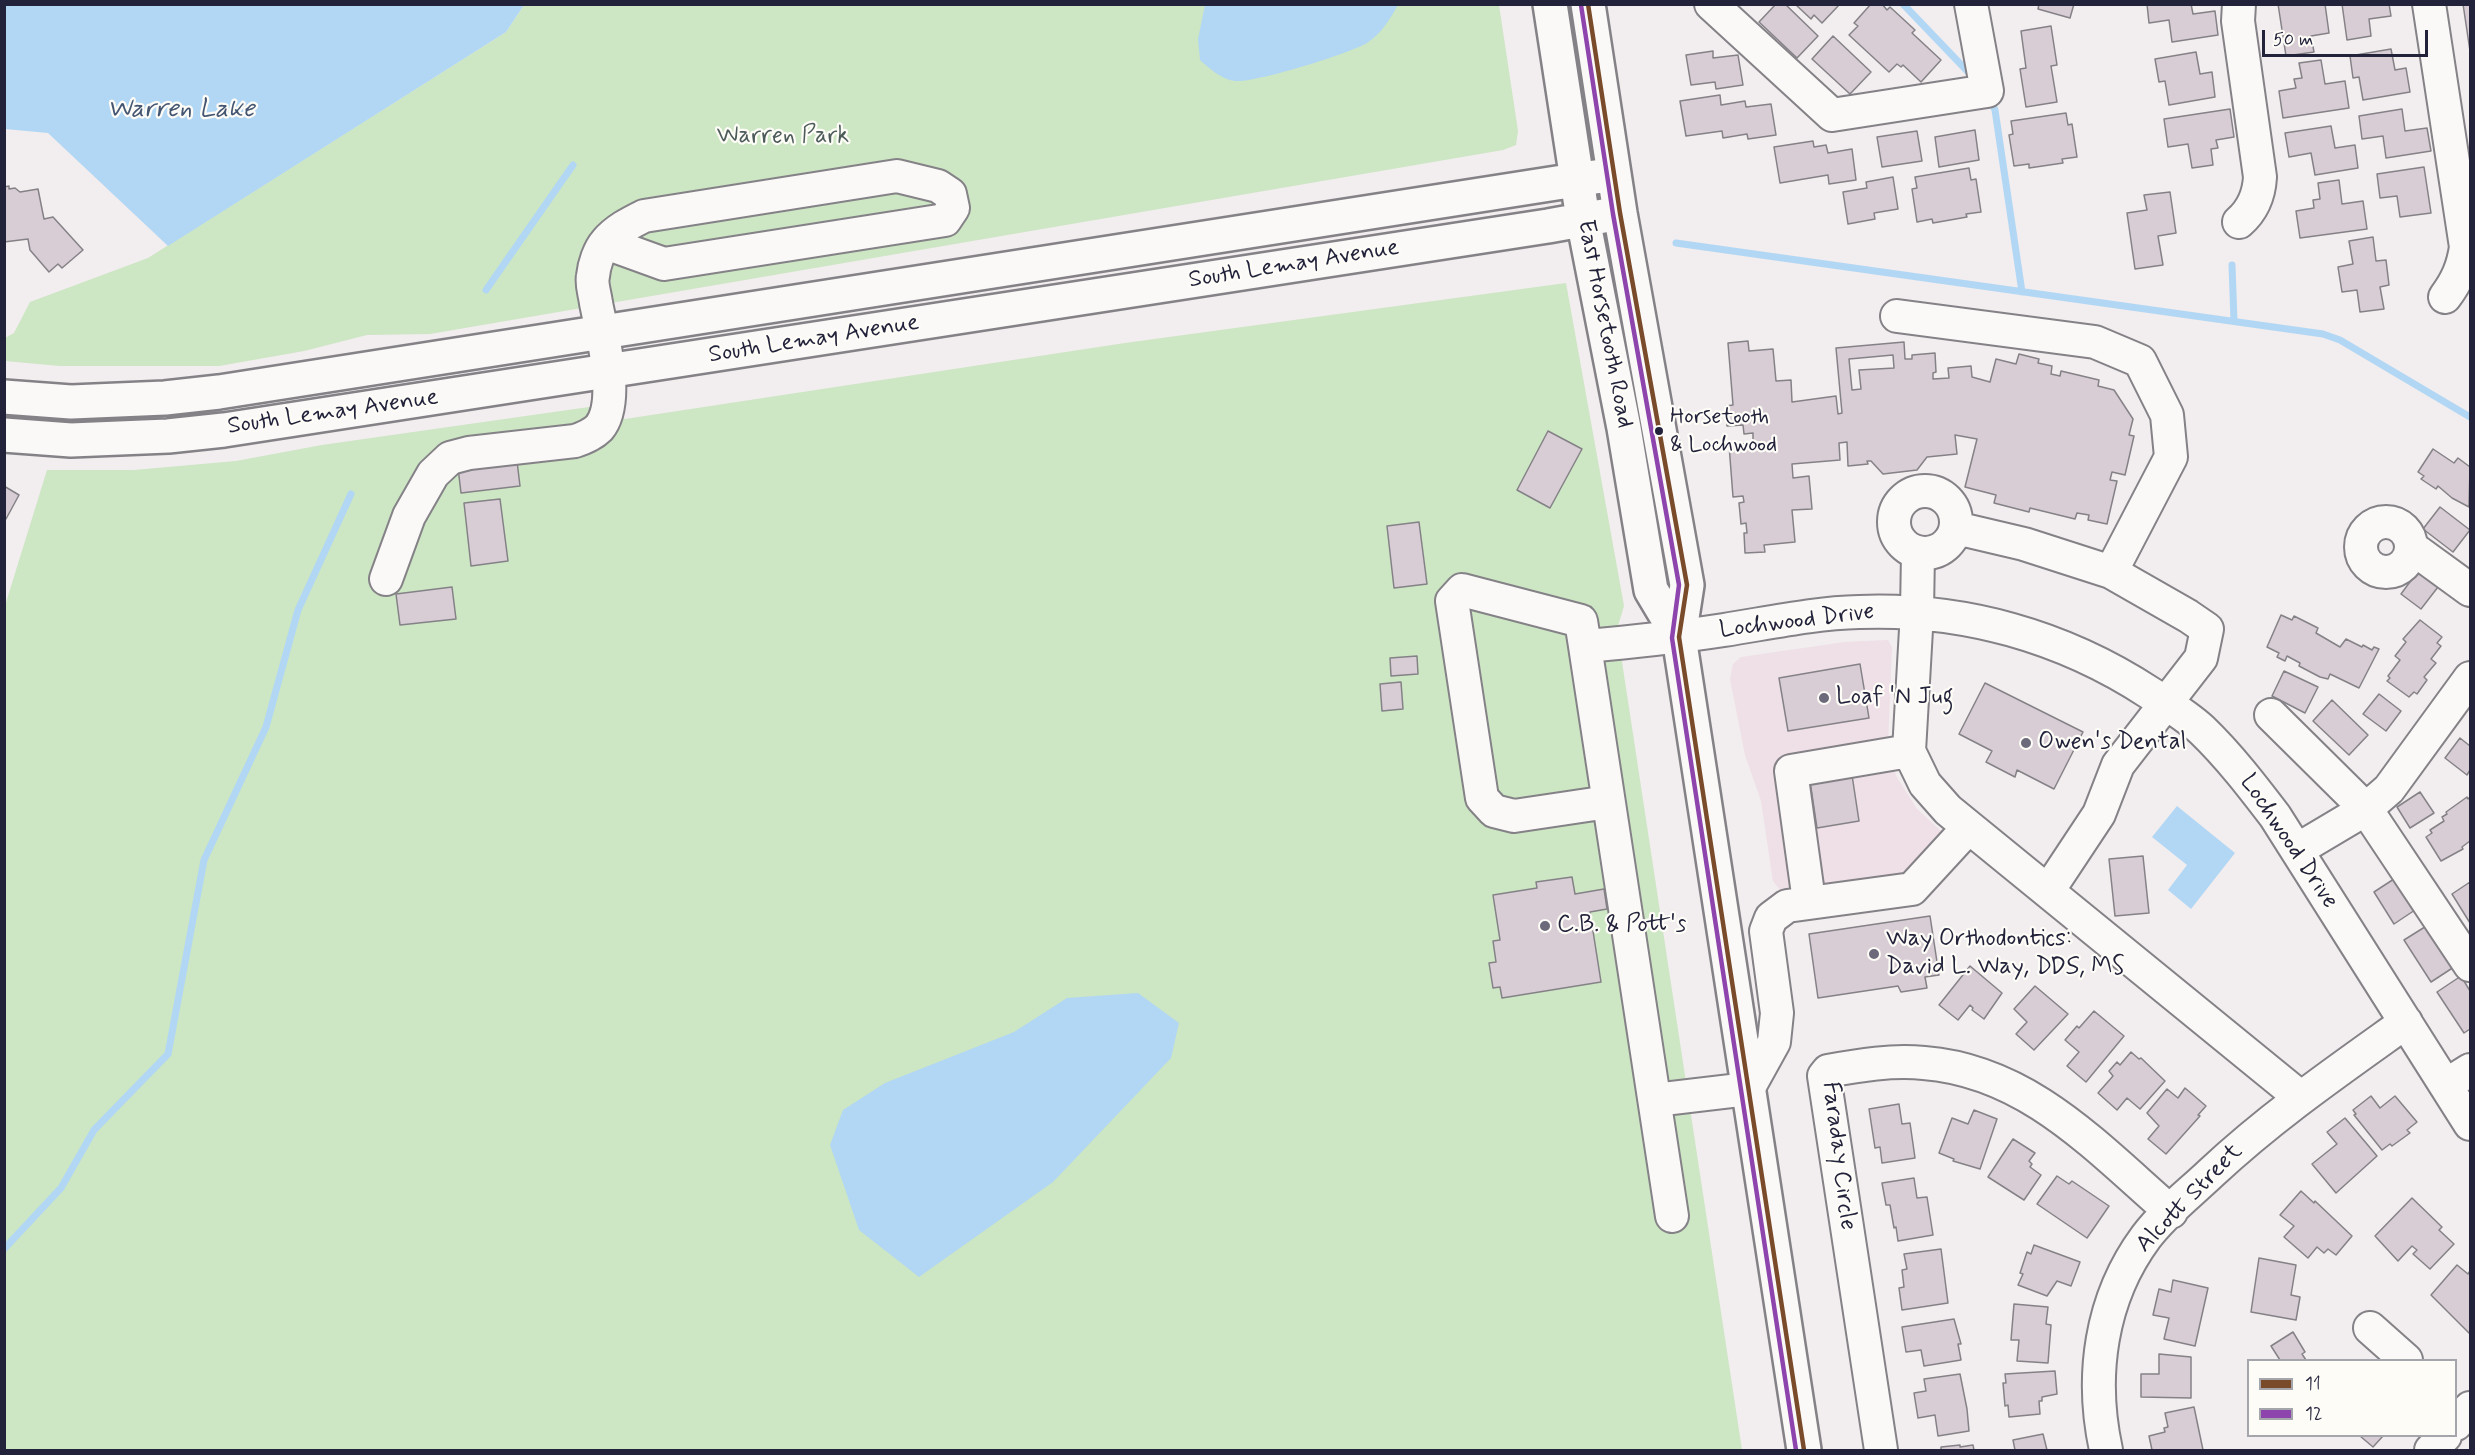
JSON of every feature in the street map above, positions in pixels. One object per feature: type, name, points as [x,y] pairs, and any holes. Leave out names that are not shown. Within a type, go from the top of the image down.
[{"type":"main road","name":"East Horsetooth Road","points":[[1550,4],[1583,219],[1624,428],[1652,590],[1679,637]]},
{"type":"main road","name":"East Horsetooth Road","points":[[1588,4],[1620,213],[1687,585],[1679,637],[1804,1450]]},
{"type":"main road","name":"South Lemay Avenue","points":[[4,397],[71,402],[165,398],[405,365],[602,331],[1614,174]]},
{"type":"main road","name":"South Lemay Avenue","points":[[4,435],[71,440],[168,436],[236,428],[1620,213]]},
{"type":"street","points":[[1711,4],[1832,115],[1987,91],[1971,4]]},
{"type":"street","points":[[2239,4],[2238,21],[2260,177],[2254,205],[2239,222]]},
{"type":"street","points":[[2429,4],[2466,247],[2464,262],[2457,281],[2445,297]]},
{"type":"street","points":[[386,579],[409,516],[433,474],[450,458],[469,453],[587,437],[598,428],[604,418],[609,399],[608,372],[592,278],[597,259],[606,243],[624,226],[644,216],[897,176],[918,183],[938,186],[950,194],[953,208],[945,219],[664,264],[606,243]]},
{"type":"street","points":[[1897,315],[2095,342],[2140,361],[2167,415],[2171,457],[2111,572]]},
{"type":"street","points":[[1928,491],[1947,500],[1953,508],[1956,528],[1946,546],[1928,554],[1918,553],[1908,549],[1896,533],[1896,512],[1900,503],[1908,496],[1928,491]]},
{"type":"street","points":[[1956,528],[2024,544],[2111,572],[2207,629],[2200,658],[2118,765],[2098,814],[2048,891]]},
{"type":"street","points":[[2410,547],[2470,590]]},
{"type":"street","points":[[1918,553],[1909,752],[1925,784],[1948,810],[2300,1097]]},
{"type":"street","points":[[1608,802],[1514,816],[1494,811],[1482,798],[1452,601],[1462,590],[1581,621],[1671,1216]]},
{"type":"street","name":"Lochwood Drive","points":[[1585,646],[1679,637],[1823,615],[1859,612],[1917,612],[1967,618],[2016,630],[2047,640],[2123,676],[2200,728],[2245,776],[2275,816],[2406,1022],[2458,1078],[2470,1124]]},
{"type":"street","points":[[2297,850],[2366,809],[2389,789],[2470,678]]},
{"type":"street","points":[[2271,715],[2366,809],[2470,965]]},
{"type":"street","points":[[1809,901],[1791,771],[1909,752]]},
{"type":"street","points":[[1654,1100],[1748,1089],[1774,1042],[1777,1013],[1766,931],[1771,918],[1787,906],[1809,901],[1912,889],[1969,827]]},
{"type":"street","name":"Alcott Street","points":[[2106,1450],[2098,1397],[2098,1371],[2103,1332],[2131,1261],[2147,1236],[2242,1144],[2300,1097],[2406,1022]]},
{"type":"street","name":"Faraday Circle","points":[[1881,1450],[1824,1076],[1828,1071],[1895,1062],[1925,1063],[1962,1069],[2004,1083],[2033,1098],[2064,1120],[2170,1212]]},
{"type":"street","points":[[2370,1328],[2405,1359]]},
{"type":"street","points":[[2431,1450],[2443,1437]]},
{"type":"shaded area","points":[[1888,640],[1892,647],[1888,744],[1896,776],[1917,809],[1942,832],[1909,873],[1780,890],[1773,881],[1761,801],[1745,755],[1730,679],[1733,664],[1741,657],[1845,642]]},
{"type":"green space","name":"Warren Park","points":[[524,5],[1499,5],[1518,131],[1516,145],[1503,150],[430,334],[367,335],[304,351],[219,366],[60,366],[5,361],[5,338],[14,333],[30,302],[148,258],[506,32]]},
{"type":"green space","points":[[1566,283],[1624,606],[1617,629],[1742,1450],[5,1450],[4,609],[47,470],[134,470],[236,461],[322,445],[596,406],[625,419],[1125,343]]},
{"type":"water","points":[[1205,4],[1398,5],[1377,35],[1357,48],[1281,73],[1235,81],[1220,76],[1200,60],[1198,39]]},
{"type":"water","name":"Warren Lake","points":[[4,5],[524,5],[506,32],[168,246],[48,133],[5,129]]},
{"type":"water","points":[[2177,806],[2235,853],[2191,909],[2168,890],[2187,865],[2152,837]]},
{"type":"water","points":[[1138,993],[1179,1023],[1171,1058],[1053,1182],[919,1277],[859,1230],[830,1145],[843,1110],[885,1083],[1014,1032],[1067,998]]},
{"type":"building","points":[[1776,4],[1785,4],[1818,36],[1797,58],[1759,22]]},
{"type":"building","points":[[1795,4],[1840,4],[1822,23],[1814,15],[1811,19]]},
{"type":"building","points":[[1871,4],[1882,4],[1887,10],[1890,7],[1915,30],[1912,33],[1941,60],[1921,82],[1903,65],[1901,67],[1897,64],[1889,72],[1849,35],[1858,26],[1854,23]]},
{"type":"building","points":[[2039,4],[2074,4],[2070,18],[2038,9]]},
{"type":"building","points":[[2147,4],[2191,4],[2193,14],[2215,11],[2218,35],[2172,42],[2169,20],[2149,23]]},
{"type":"building","points":[[2278,4],[2325,4],[2329,33],[2311,36],[2314,52],[2286,56]]},
{"type":"building","points":[[2342,4],[2389,4],[2391,16],[2369,19],[2371,36],[2347,40]]},
{"type":"building","points":[[2463,4],[2470,4],[2470,51]]},
{"type":"building","points":[[2051,26],[2057,65],[2051,66],[2057,102],[2026,107],[2020,69],[2026,68],[2021,31]]},
{"type":"building","points":[[1833,36],[1871,72],[1850,94],[1812,59]]},
{"type":"building","points":[[2391,49],[2395,70],[2406,68],[2410,92],[2363,100],[2359,77],[2353,78],[2350,56]]},
{"type":"building","points":[[1713,51],[1713,58],[1738,55],[1743,85],[1716,89],[1715,82],[1691,85],[1686,55]]},
{"type":"building","points":[[2196,52],[2200,74],[2212,72],[2215,97],[2169,105],[2165,81],[2159,82],[2155,59]]},
{"type":"building","points":[[2321,60],[2325,84],[2345,81],[2349,108],[2283,118],[2279,91],[2296,88],[2294,79],[2302,78],[2299,63]]},
{"type":"building","points":[[1720,95],[1721,105],[1745,101],[1746,107],[1771,104],[1776,135],[1748,139],[1747,134],[1723,138],[1722,131],[1686,136],[1680,101]]},
{"type":"building","points":[[2230,109],[2234,137],[2216,140],[2218,148],[2211,149],[2213,165],[2192,168],[2188,144],[2168,147],[2164,119]]},
{"type":"building","points":[[2402,109],[2405,131],[2427,128],[2431,151],[2386,158],[2383,136],[2362,139],[2359,116]]},
{"type":"building","points":[[2066,113],[2068,125],[2072,124],[2077,157],[2062,159],[2063,163],[2029,168],[2029,164],[2014,166],[2009,135],[2013,134],[2011,121]]},
{"type":"building","points":[[2331,126],[2335,148],[2355,145],[2358,168],[2315,175],[2311,153],[2289,157],[2285,133]]},
{"type":"building","points":[[1975,130],[1979,160],[1939,167],[1935,137]]},
{"type":"building","points":[[1917,131],[1922,161],[1882,167],[1877,137]]},
{"type":"building","points":[[1813,141],[1814,147],[1826,145],[1828,153],[1852,149],[1856,180],[1829,184],[1828,175],[1780,183],[1774,147]]},
{"type":"building","points":[[2424,167],[2431,213],[2400,217],[2397,196],[2380,198],[2377,174]]},
{"type":"building","points":[[1969,168],[1971,180],[1976,179],[1981,212],[1933,223],[1932,219],[1917,222],[1912,189],[1917,188],[1915,177]]},
{"type":"building","points":[[1893,177],[1898,209],[1874,213],[1875,219],[1848,224],[1843,192],[1867,188],[1866,182]]},
{"type":"building","points":[[2339,180],[2342,204],[2363,201],[2367,229],[2300,238],[2296,211],[2314,208],[2313,200],[2320,199],[2318,183]]},
{"type":"building","points":[[9,186],[9,189],[15,188],[20,192],[38,189],[44,219],[53,217],[83,250],[62,268],[58,264],[49,272],[30,250],[28,239],[4,242],[4,187]]},
{"type":"building","points":[[2170,192],[2176,233],[2158,236],[2163,265],[2135,269],[2127,213],[2147,210],[2144,195]]},
{"type":"building","points":[[2373,237],[2376,261],[2386,260],[2389,285],[2380,287],[2384,309],[2360,312],[2357,290],[2342,292],[2338,267],[2353,264],[2349,241]]},
{"type":"building","points":[[1748,341],[1749,351],[1773,349],[1776,381],[1791,380],[1792,402],[1836,396],[1838,414],[1842,413],[1836,348],[1904,342],[1905,359],[1912,359],[1912,355],[1935,353],[1936,372],[1933,373],[1933,379],[1949,378],[1948,368],[1971,366],[1972,377],[1990,382],[1996,359],[2016,364],[2019,354],[2039,359],[2038,363],[2052,366],[2051,374],[2060,376],[2061,371],[2099,380],[2098,386],[2114,390],[2133,419],[2129,435],[2134,436],[2125,475],[2112,472],[2110,480],[2117,481],[2107,524],[2088,520],[2089,515],[2077,513],[2075,519],[2030,508],[2029,512],[1994,503],[1996,495],[1965,487],[1977,439],[1955,435],[1957,454],[1927,457],[1917,470],[1883,474],[1871,461],[1867,461],[1868,464],[1848,466],[1847,442],[1839,443],[1840,460],[1792,464],[1793,478],[1809,476],[1812,509],[1792,510],[1795,542],[1764,545],[1765,552],[1745,553],[1746,523],[1741,524],[1739,503],[1744,502],[1743,496],[1733,497],[1729,445],[1753,443],[1753,433],[1744,434],[1743,425],[1727,426],[1726,406],[1733,405],[1728,343]],"holes":[[[1893,355],[1894,368],[1859,370],[1861,389],[1852,390],[1849,359]]]},
{"type":"building","points":[[1548,431],[1582,449],[1550,508],[1517,490]]},
{"type":"building","points":[[2433,449],[2454,463],[2458,458],[2470,467],[2469,507],[2452,498],[2438,486],[2436,489],[2421,479],[2424,476],[2418,472]]},
{"type":"building","points":[[516,453],[520,486],[461,493],[457,459]]},
{"type":"building","points":[[4,486],[19,495],[6,519],[4,519]]},
{"type":"building","points":[[500,499],[508,561],[471,566],[464,503]]},
{"type":"building","points":[[2440,507],[2470,530],[2453,552],[2423,529]]},
{"type":"building","points":[[1419,522],[1427,584],[1394,588],[1387,526]]},
{"type":"building","points":[[2418,571],[2438,587],[2421,609],[2401,594]]},
{"type":"building","points":[[452,587],[456,619],[400,625],[396,594]]},
{"type":"building","points":[[2281,615],[2292,620],[2294,616],[2318,628],[2316,633],[2340,647],[2346,639],[2362,647],[2363,645],[2372,650],[2374,647],[2379,649],[2359,688],[2330,674],[2328,679],[2320,677],[2299,666],[2300,663],[2287,656],[2285,661],[2277,657],[2279,653],[2267,647]]},
{"type":"building","points":[[2420,620],[2442,637],[2437,643],[2441,646],[2431,659],[2436,663],[2424,677],[2427,680],[2417,694],[2414,692],[2409,697],[2387,681],[2400,660],[2395,656],[2406,642],[2403,639]]},
{"type":"building","points":[[1417,656],[1418,674],[1391,676],[1390,658]]},
{"type":"building","name":"Loaf 'N Jug","points":[[1860,664],[1869,718],[1788,731],[1779,678]]},
{"type":"building","points":[[2284,671],[2318,687],[2305,713],[2272,696]]},
{"type":"building","points":[[1401,682],[1403,709],[1382,711],[1380,684]]},
{"type":"building","name":"Owen's Dental","points":[[1985,683],[2083,732],[2054,789],[2017,770],[2015,777],[1986,762],[1992,751],[1959,734]]},
{"type":"building","points":[[2379,694],[2401,711],[2386,731],[2363,714]]},
{"type":"building","points":[[2332,700],[2368,735],[2349,755],[2313,721]]},
{"type":"building","points":[[2460,738],[2470,746],[2470,770],[2467,775],[2445,758]]},
{"type":"building","name":"Loaf 'N Jug","points":[[1852,775],[1859,821],[1817,828],[1810,781]]},
{"type":"building","points":[[2420,792],[2434,813],[2410,828],[2397,807]]},
{"type":"building","points":[[2467,797],[2468,799],[2470,797],[2470,841],[2462,847],[2463,849],[2441,861],[2426,837],[2432,833],[2430,830],[2444,821],[2442,817],[2447,814],[2446,812]]},
{"type":"building","points":[[2143,856],[2149,913],[2115,916],[2109,859]]},
{"type":"building","name":"C.B. & Pott's","points":[[1572,877],[1575,894],[1604,889],[1607,909],[1590,912],[1601,982],[1502,998],[1500,987],[1493,988],[1489,963],[1496,962],[1493,941],[1500,940],[1493,895],[1537,888],[1536,882]]},
{"type":"building","points":[[2397,877],[2418,908],[2394,924],[2374,892]]},
{"type":"building","points":[[2470,882],[2470,923],[2452,894]]},
{"type":"building","name":"Way Orthodontics: David L. Way, DDS, MS","points":[[1930,916],[1939,975],[1925,977],[1927,988],[1901,992],[1898,986],[1818,998],[1809,934]]},
{"type":"building","points":[[2428,925],[2454,967],[2431,982],[2404,940]]},
{"type":"building","points":[[1970,966],[2002,993],[1984,1019],[1972,1010],[1970,1005],[1958,1020],[1939,1005]]},
{"type":"building","points":[[2461,976],[2470,991],[2470,1029],[2464,1033],[2437,992]]},
{"type":"building","points":[[2035,986],[2068,1014],[2034,1050],[2016,1034],[2027,1022],[2014,1009]]},
{"type":"building","points":[[2094,1011],[2124,1036],[2086,1082],[2067,1066],[2079,1052],[2065,1040]]},
{"type":"building","points":[[2131,1052],[2139,1059],[2141,1058],[2165,1081],[2140,1109],[2127,1098],[2117,1110],[2098,1093],[2113,1076],[2109,1071],[2117,1062],[2120,1065]]},
{"type":"building","points":[[2185,1088],[2206,1106],[2166,1154],[2148,1139],[2159,1126],[2147,1113],[2167,1089],[2178,1098]]},
{"type":"building","points":[[2371,1096],[2380,1108],[2395,1096],[2417,1122],[2407,1130],[2410,1133],[2382,1150],[2354,1115],[2356,1114],[2353,1110]]},
{"type":"building","points":[[1899,1104],[1902,1124],[1910,1123],[1915,1158],[1882,1163],[1880,1147],[1875,1148],[1869,1109]]},
{"type":"building","points":[[1974,1110],[1997,1119],[1980,1169],[1953,1161],[1954,1159],[1939,1153],[1952,1118],[1968,1124]]},
{"type":"building","points":[[2345,1118],[2377,1156],[2336,1193],[2312,1164],[2337,1144],[2327,1132]]},
{"type":"building","points":[[2013,1139],[2035,1153],[2029,1161],[2032,1164],[2030,1167],[2041,1175],[2024,1200],[1988,1177]]},
{"type":"building","points":[[2057,1176],[2069,1184],[2072,1181],[2109,1206],[2087,1238],[2037,1204]]},
{"type":"building","points":[[1914,1178],[1917,1198],[1927,1197],[1933,1235],[1898,1241],[1890,1205],[1886,1205],[1882,1183]]},
{"type":"building","points":[[2301,1191],[2352,1236],[2336,1255],[2328,1249],[2324,1253],[2317,1247],[2308,1258],[2284,1237],[2294,1226],[2280,1215]]},
{"type":"building","points":[[2412,1198],[2442,1227],[2439,1230],[2454,1244],[2430,1269],[2413,1254],[2417,1250],[2412,1246],[2398,1261],[2375,1236]]},
{"type":"building","points":[[2034,1245],[2080,1262],[2071,1286],[2057,1281],[2047,1296],[2018,1285],[2023,1274],[2020,1273],[2027,1252],[2031,1254]]},
{"type":"building","points":[[1941,1249],[1948,1303],[1902,1310],[1899,1288],[1904,1287],[1902,1270],[1907,1269],[1904,1254]]},
{"type":"building","points":[[2259,1258],[2296,1265],[2291,1295],[2300,1297],[2296,1320],[2251,1312]]},
{"type":"building","points":[[2457,1265],[2468,1274],[2470,1271],[2470,1334],[2431,1295]]},
{"type":"building","points":[[2173,1280],[2208,1288],[2195,1346],[2164,1339],[2169,1318],[2153,1315],[2159,1289],[2171,1292]]},
{"type":"building","points":[[2014,1304],[2048,1307],[2046,1324],[2051,1325],[2048,1363],[2017,1361],[2019,1340],[2011,1340]]},
{"type":"building","points":[[1954,1319],[1961,1344],[1958,1344],[1961,1360],[1924,1366],[1921,1350],[1906,1352],[1902,1327]]},
{"type":"building","points":[[2293,1332],[2305,1352],[2302,1354],[2305,1359],[2279,1359],[2271,1346]]},
{"type":"building","points":[[2159,1354],[2191,1357],[2191,1398],[2141,1397],[2141,1374],[2159,1374]]},
{"type":"building","points":[[2055,1371],[2057,1394],[2042,1397],[2042,1401],[2039,1401],[2040,1414],[2009,1417],[2008,1405],[2005,1406],[2003,1383],[2006,1383],[2005,1374]]},
{"type":"building","points":[[1960,1374],[1969,1431],[1938,1436],[1935,1415],[1918,1418],[1914,1393],[1926,1391],[1924,1379]]},
{"type":"building","points":[[2194,1407],[2203,1450],[2152,1450],[2149,1436],[2165,1432],[2164,1428],[2168,1427],[2165,1413]]},
{"type":"building","points":[[2043,1434],[2047,1450],[2015,1450],[2013,1440]]},
{"type":"building","points":[[2361,1437],[2382,1437],[2373,1447]]},
{"type":"building","points":[[1960,1445],[1960,1447],[1973,1445],[1974,1450],[1941,1450],[1941,1447]]},
{"type":"waterway","points":[[1903,4],[1972,76]]},
{"type":"waterway","points":[[1990,99],[1995,110],[2022,292]]},
{"type":"waterway","points":[[486,290],[573,165]]},
{"type":"waterway","points":[[1676,243],[2323,334],[2340,340],[2470,417]]},
{"type":"waterway","points":[[2232,265],[2234,321]]},
{"type":"waterway","points":[[4,1249],[61,1188],[94,1130],[168,1054],[204,860],[266,727],[298,610],[351,494]]},
{"type":"transit line","name":"11","points":[[1588,4],[1620,213],[1687,585],[1679,637],[1804,1450]]},
{"type":"transit line","name":"12","points":[[1581,5],[1613,214],[1679,585],[1672,638],[1796,1450]]},
{"type":"place","name":"Horsetooth & Lochwood","points":[[1659,431]]},
{"type":"place","name":"Loaf 'N Jug","points":[[1824,698]]},
{"type":"place","name":"Owen's Dental","points":[[2026,743]]},
{"type":"place","name":"C.B. & Pott's","points":[[1545,926]]},
{"type":"place","name":"Way Orthodontics: David L. Way, DDS, MS","points":[[1874,954]]}]
